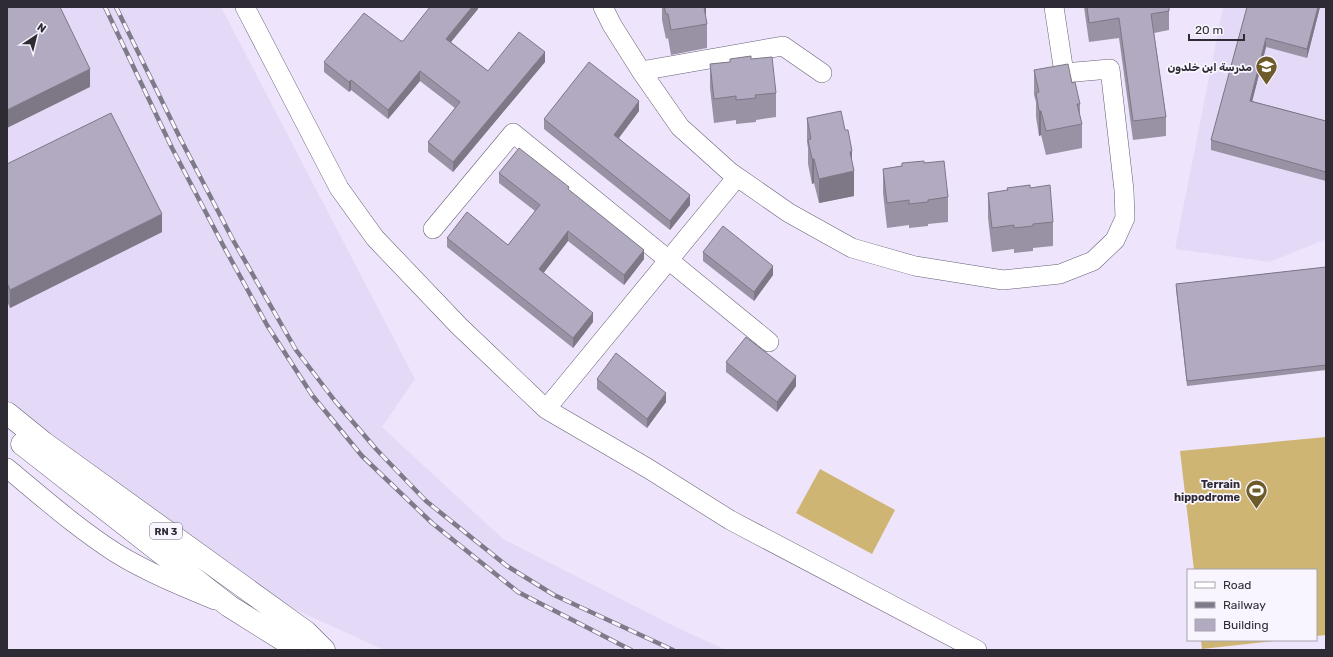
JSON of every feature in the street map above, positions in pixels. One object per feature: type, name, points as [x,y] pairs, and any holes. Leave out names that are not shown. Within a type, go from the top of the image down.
[{"type":"highway","name":"RN 3","points":[[7,413],[44,443],[306,632],[324,650]]},
{"type":"highway","name":"RN 3","points":[[7,432],[229,606],[288,643],[296,650]]},
{"type":"street","points":[[245,7],[339,188],[375,238],[459,326],[546,409],[649,469],[730,520],[977,650]]},
{"type":"street","points":[[603,7],[612,25],[641,71],[680,127],[737,177],[789,214],[852,248],[915,266],[1003,280],[1060,274],[1093,260],[1115,240],[1125,218],[1124,190],[1110,69],[1064,73],[1054,7]]},
{"type":"street","points":[[641,71],[783,46],[822,73]]},
{"type":"street","points":[[433,229],[513,133],[769,342]]},
{"type":"street","points":[[546,409],[737,177]]},
{"type":"street","points":[[7,468],[70,520],[116,553],[164,579],[229,606]]},
{"type":"shaded area","points":[[7,7],[221,7],[415,379],[382,427],[503,539],[680,629],[726,650],[384,650],[288,606],[229,575],[7,400]]},
{"type":"shaded area","name":"مدرسة ابن خلدون","points":[[1223,7],[1326,7],[1326,239],[1270,262],[1175,249]]},
{"type":"shaded area","name":"Terrain hippodrome","points":[[1326,437],[1326,635],[1317,636],[1317,569],[1194,569],[1180,451]]},
{"type":"shaded area","points":[[820,469],[895,510],[872,554],[796,513]]},
{"type":"shaded area","points":[[1201,641],[1274,641],[1202,649]]},
{"type":"building","points":[[7,7],[60,7],[90,69],[7,110]]},
{"type":"building","points":[[430,7],[472,7],[446,39],[488,71],[519,32],[545,52],[453,162],[428,142],[460,102],[420,71],[388,110],[351,80],[349,82],[324,62],[364,13],[403,41]]},
{"type":"building","points":[[664,7],[704,7],[707,24],[671,30],[668,14],[666,14]]},
{"type":"building","points":[[1087,7],[1169,7],[1169,11],[1151,14],[1166,117],[1133,121],[1119,18],[1089,23]]},
{"type":"building","points":[[1247,7],[1318,7],[1307,49],[1266,38],[1250,101],[1326,121],[1326,172],[1211,140]]},
{"type":"building","points":[[751,56],[751,59],[772,57],[776,93],[755,95],[756,98],[736,100],[736,96],[714,99],[710,64],[730,62],[730,59]]},
{"type":"building","points":[[589,62],[639,101],[614,135],[690,195],[670,221],[544,119]]},
{"type":"building","points":[[1068,64],[1072,83],[1075,82],[1080,104],[1077,104],[1082,124],[1046,131],[1041,111],[1039,111],[1036,93],[1039,92],[1034,70]]},
{"type":"building","points":[[841,111],[845,130],[848,130],[852,151],[850,152],[854,171],[819,179],[814,159],[812,159],[808,140],[811,139],[807,118]]},
{"type":"building","points":[[111,113],[162,214],[10,290],[7,283],[7,164]]},
{"type":"building","points":[[519,148],[569,187],[568,189],[644,250],[624,275],[568,231],[539,269],[593,313],[573,338],[447,238],[467,212],[508,245],[540,205],[499,173]]},
{"type":"building","points":[[924,161],[924,163],[944,161],[948,197],[928,200],[928,202],[909,204],[909,200],[887,203],[883,169],[902,166],[902,163]]},
{"type":"building","points":[[1030,185],[1030,188],[1050,185],[1053,222],[1014,228],[1014,225],[992,228],[988,193],[1008,190],[1007,188]]},
{"type":"building","points":[[723,226],[773,266],[754,292],[703,252]]},
{"type":"building","points":[[1326,267],[1326,365],[1187,381],[1176,284]]},
{"type":"building","points":[[746,337],[796,376],[777,402],[726,362]]},
{"type":"building","points":[[616,353],[666,393],[647,419],[597,379]]},
{"type":"railway","points":[[105,7],[172,148],[224,247],[267,325],[312,395],[362,456],[432,523],[518,592],[631,650]]},
{"type":"railway","points":[[116,7],[181,140],[233,240],[296,350],[335,401],[376,449],[426,501],[507,566],[554,595],[673,650]]},
{"type":"place","name":"مدرسة ابن خلدون","points":[[1267,86]]},
{"type":"place","name":"Terrain hippodrome","points":[[1256,510]]}]
